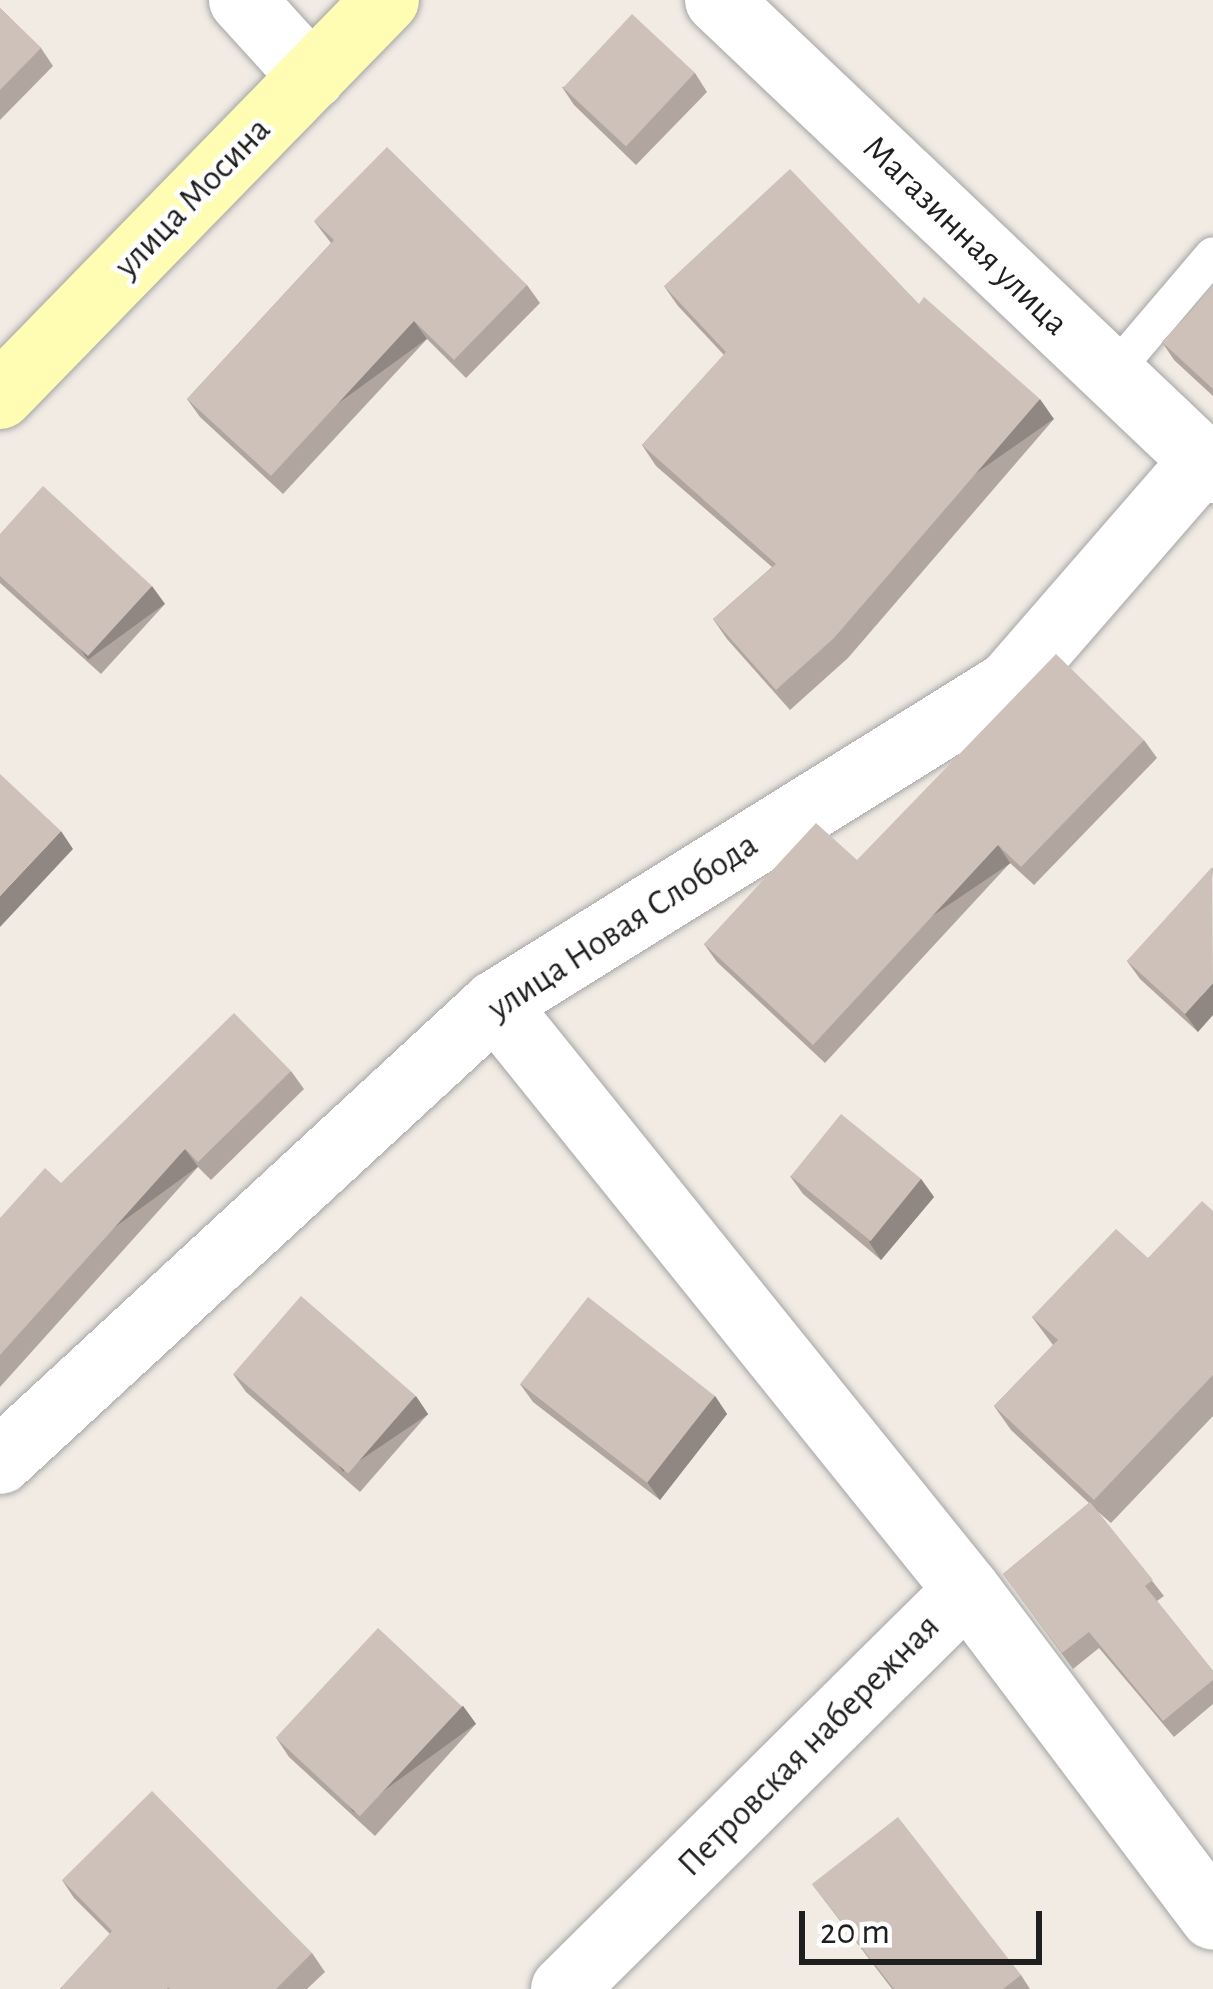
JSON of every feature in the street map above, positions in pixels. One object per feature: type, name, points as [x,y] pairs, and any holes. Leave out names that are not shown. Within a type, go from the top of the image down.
[{"type":"street","points":[[242,0],[312,77]]},
{"type":"street","name":"улица Мосина","points":[[0,395],[386,0]]},
{"type":"street","name":"Магазинная улица","points":[[718,0],[1208,465]]},
{"type":"street","name":"улица Новая Слобода","points":[[0,1461],[495,1004],[1009,684],[1208,465]]},
{"type":"street","points":[[495,1004],[967,1590]]},
{"type":"street","name":"Петровская набережная","points":[[564,1989],[967,1590],[1213,1917]]},
{"type":"lane","points":[[1111,375],[1213,255]]},
{"type":"building","points":[[0,8],[41,48],[0,90]]},
{"type":"building","points":[[632,14],[695,73],[626,147],[563,88]]},
{"type":"building","points":[[387,147],[527,285],[454,360],[414,321],[271,476],[187,399],[334,240],[314,221]]},
{"type":"building","points":[[790,169],[919,304],[924,297],[1040,399],[834,638],[776,690],[713,619],[776,564],[642,445],[726,352],[664,286]]},
{"type":"building","points":[[1213,287],[1213,389],[1162,342]]},
{"type":"building","points":[[43,486],[152,586],[88,656],[0,576],[0,534]]},
{"type":"building","points":[[1056,654],[1144,740],[1021,867],[998,845],[813,1045],[704,944],[816,823],[857,860]]},
{"type":"building","points":[[0,774],[61,831],[0,896]]},
{"type":"building","points":[[1212,867],[1213,983],[1185,1014],[1127,961]]},
{"type":"building","points":[[234,1013],[291,1071],[198,1162],[185,1149],[0,1355],[0,1218],[45,1168],[61,1183]]},
{"type":"building","points":[[841,1114],[921,1179],[871,1241],[791,1176]]},
{"type":"building","points":[[1202,1201],[1213,1211],[1213,1375],[1094,1500],[994,1406],[1058,1340],[1032,1317],[1116,1229],[1148,1258]]},
{"type":"building","points":[[301,1296],[416,1396],[348,1473],[233,1374]]},
{"type":"building","points":[[588,1297],[715,1396],[647,1483],[520,1384]]},
{"type":"building","points":[[1090,1502],[1153,1580],[1145,1586],[1213,1671],[1213,1680],[1163,1721],[1089,1632],[1062,1653],[1003,1574]]},
{"type":"building","points":[[378,1628],[462,1706],[360,1816],[276,1738]]},
{"type":"building","points":[[152,1791],[312,1953],[276,1989],[60,1989],[112,1931],[62,1880]]},
{"type":"building","points":[[898,1817],[1021,1975],[1003,1989],[894,1989],[812,1884]]}]
